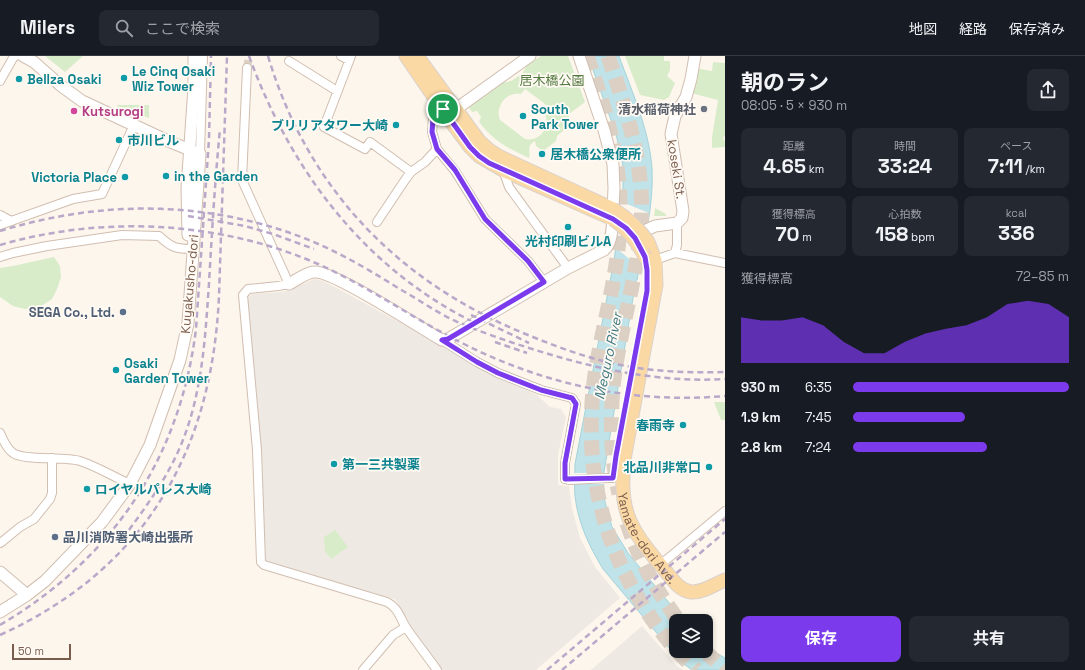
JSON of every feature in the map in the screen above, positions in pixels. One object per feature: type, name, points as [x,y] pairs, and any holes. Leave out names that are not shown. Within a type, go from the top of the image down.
[{"type":"main road","name":"Yamate-dori Ave.","points":[[406,56],[450,109],[489,150],[613,214],[635,238],[650,258]]},
{"type":"main road","name":"Yamate-dori Ave.","points":[[417,56],[450,109],[470,147],[479,156],[503,170],[613,214],[627,218],[645,237],[656,285],[624,454],[622,489],[626,512],[635,533],[678,586],[687,591],[697,591],[725,580]]},
{"type":"main road","name":"Yamate-dori Ave.","points":[[650,258],[647,270],[647,291],[616,456],[610,478],[615,501],[622,525],[636,549],[669,588],[679,596],[692,600],[705,598],[725,589]]},
{"type":"street","points":[[0,81],[12,58],[16,56]]},
{"type":"street","points":[[23,56],[34,62],[72,94],[82,100],[168,142],[195,152]]},
{"type":"street","points":[[194,56],[195,152]]},
{"type":"street","points":[[0,257],[47,246],[122,235],[159,236],[170,247],[178,249],[194,246],[188,234],[187,188],[195,152],[203,56]]},
{"type":"street","points":[[341,56],[350,58],[324,127],[365,149],[370,142],[411,172]]},
{"type":"street","points":[[530,56],[450,109],[437,113],[433,119],[432,132],[437,149],[455,170],[485,219],[528,261],[544,282]]},
{"type":"street","points":[[442,340],[448,339],[568,268],[607,247],[610,242],[614,189],[613,164],[595,101],[579,56]]},
{"type":"street","name":"koseki St.","points":[[677,223],[682,218],[683,211],[671,134],[675,116],[686,97],[695,56]]},
{"type":"street","points":[[289,61],[337,91]]},
{"type":"street","points":[[247,68],[242,180],[289,284]]},
{"type":"street","points":[[0,225],[73,199],[102,194],[134,125]]},
{"type":"street","points":[[378,222],[411,172],[425,162],[437,149]]},
{"type":"street","points":[[503,170],[509,187],[568,268]]},
{"type":"street","points":[[0,215],[11,221]]},
{"type":"street","points":[[645,237],[654,226],[677,223],[677,245],[675,253]]},
{"type":"street","name":"Kuyakusho-dori","points":[[0,612],[27,595],[56,570],[102,522],[130,484],[150,445],[180,360],[188,323],[194,246]]},
{"type":"street","points":[[650,258],[675,253],[724,262]]},
{"type":"street","points":[[437,670],[406,627],[398,611],[392,604],[292,574],[264,565],[261,562],[257,450],[243,295],[248,289],[289,284],[313,272],[326,274],[364,293],[477,362],[498,373],[541,390],[572,398],[576,404],[565,463],[565,479],[610,478]]},
{"type":"street","points":[[0,433],[7,447],[14,454],[23,457],[79,461],[130,484]]},
{"type":"street","points":[[0,543],[20,527],[34,519],[50,499],[52,493],[52,458]]},
{"type":"street","points":[[660,565],[725,510]]},
{"type":"street","points":[[0,572],[27,595]]},
{"type":"street","points":[[363,670],[393,635],[406,627]]},
{"type":"shaded area","points":[[314,279],[320,280],[335,287],[432,340],[474,365],[537,395],[550,407],[561,409],[566,417],[558,455],[558,485],[569,486],[572,508],[580,538],[595,567],[620,598],[536,670],[441,670],[414,632],[395,599],[267,563],[263,558],[246,299],[252,294],[281,292],[292,289]]},
{"type":"shaded area","points":[[642,626],[669,658],[683,670],[591,670]]},
{"type":"green space","points":[[45,56],[83,56],[65,72]]},
{"type":"green space","name":"居木橋公園","points":[[541,56],[568,56],[585,102],[569,114],[569,126],[557,136],[556,141],[543,151],[536,146],[535,141],[532,143],[529,158],[507,147],[490,135],[479,122],[481,117],[477,111],[472,112],[468,106],[501,83],[511,81],[522,74],[527,65]],"holes":[[[525,89],[549,107],[545,113],[545,128],[540,136],[536,138],[525,139],[500,120],[499,111],[504,100],[510,95],[521,94]]]},
{"type":"green space","points":[[625,56],[664,56],[664,61],[670,61],[670,70],[667,76],[675,83],[669,97],[664,100],[640,95]]},
{"type":"green space","points":[[713,62],[725,63],[725,135],[723,138],[725,147],[712,148],[712,137],[718,100],[691,93],[695,68],[712,71]]},
{"type":"green space","points":[[149,105],[149,118],[117,106]]},
{"type":"green space","points":[[655,208],[666,214],[666,216],[654,216]]},
{"type":"green space","points":[[54,257],[60,266],[61,277],[52,299],[40,307],[25,309],[13,306],[0,297],[0,268]]},
{"type":"green space","points":[[714,402],[725,402],[725,420],[721,420]]},
{"type":"green space","points":[[335,530],[348,547],[331,559],[325,551],[324,537]]},
{"type":"water","name":"Meguro River","points":[[588,56],[619,56],[644,125],[650,153],[652,182],[648,224],[636,280],[603,478],[605,502],[612,527],[628,553],[678,614],[669,614],[669,648],[603,569],[593,552],[581,525],[576,506],[575,464],[613,266],[623,203],[623,166],[616,134]]},
{"type":"water","points":[[713,651],[725,658],[725,670],[692,670],[678,658],[713,658]]},
{"type":"pier","points":[[622,202],[649,213],[638,273],[633,262],[615,247]]},
{"type":"pier","points":[[573,473],[605,473],[605,484],[573,484]]},
{"type":"tunnel","points":[[247,68],[249,56]]},
{"type":"tunnel","points":[[587,56],[611,137],[620,199],[617,258],[611,295],[599,350],[592,407],[592,445],[596,482],[604,518],[616,553],[632,587],[652,619],[669,641]]},
{"type":"tunnel","points":[[608,56],[622,97],[633,139],[642,202],[637,257],[618,353],[613,388],[611,424],[612,442],[613,459],[619,494]]},
{"type":"tunnel","points":[[627,523],[642,562],[674,614]]},
{"type":"tunnel","points":[[684,658],[696,670]]},
{"type":"tunnel","points":[[712,658],[725,670]]},
{"type":"railway","points":[[0,625],[40,599],[76,569],[107,537],[134,501],[156,462],[174,421],[188,376],[196,329],[209,139],[211,56]]},
{"type":"railway","points":[[0,635],[51,608],[94,576],[131,540],[161,499],[185,454],[202,406],[214,353],[219,296],[227,56]]},
{"type":"railway","points":[[249,56],[266,98],[286,138],[310,177],[336,212],[366,245],[399,274],[435,300],[475,323]]},
{"type":"railway","points":[[268,56],[285,104],[307,149],[334,189],[365,226],[400,259],[439,288],[481,314],[528,335],[588,357],[651,370],[725,372]]},
{"type":"railway","points":[[123,538],[138,518],[165,476],[177,454],[192,413],[204,348],[220,129]]},
{"type":"railway","points":[[0,231],[38,221],[76,214],[114,210],[153,209],[191,211],[229,217],[267,226],[316,243],[364,267],[451,319],[479,331],[550,355],[600,367],[649,376],[674,379],[725,379]]},
{"type":"railway","points":[[188,216],[245,226],[273,234],[314,249]]},
{"type":"railway","points":[[0,245],[39,235],[79,229],[120,226],[161,227],[201,231],[241,239],[280,250],[318,264],[356,283],[466,345],[496,359],[528,371],[559,381],[625,394],[691,398],[725,396]]},
{"type":"railway","points":[[471,315],[529,343]]},
{"type":"railway","points":[[495,342],[527,353]]},
{"type":"railway","points":[[547,670],[725,519]]},
{"type":"railway","points":[[562,670],[725,532]]},
{"type":"place","name":"Le Cinq Osaki Wiz Tower","points":[[124,78]]},
{"type":"place","name":"Bellza Osaki","points":[[19,79]]},
{"type":"place","name":"清水稲荷神社","points":[[704,109]]},
{"type":"place","name":"Kutsurogi","points":[[74,111]]},
{"type":"place","name":"South Park Tower","points":[[523,116]]},
{"type":"place","name":"ブリリアタワー大崎","points":[[396,125]]},
{"type":"place","name":"市川ビル","points":[[119,140]]},
{"type":"place","name":"居木橋公衆便所","points":[[542,154]]},
{"type":"place","name":"in the Garden","points":[[166,176]]},
{"type":"place","name":"Victoria Place","points":[[125,177]]},
{"type":"place","name":"光村印刷ビルA","points":[[568,227]]},
{"type":"place","name":"SEGA Co., Ltd.","points":[[123,312]]},
{"type":"place","name":"Osaki Garden Tower","points":[[116,370]]},
{"type":"place","name":"春雨寺","points":[[683,425]]},
{"type":"place","name":"第一三共製薬","points":[[334,464]]},
{"type":"place","name":"北品川非常口","points":[[709,467]]},
{"type":"place","name":"ロイヤルパレス大崎","points":[[87,489]]},
{"type":"place","name":"品川消防署大崎出張所","points":[[55,537]]},
{"type":"route","points":[[443,109],[470,147],[479,156],[503,170],[613,219],[626,228],[635,238],[645,257],[648,284],[647,291],[613,478],[565,479],[565,463],[576,404],[572,398],[555,395],[498,373],[442,340],[448,339],[544,282],[514,246],[485,219],[455,170],[437,149],[432,132],[433,119],[437,113],[443,109]]}]
